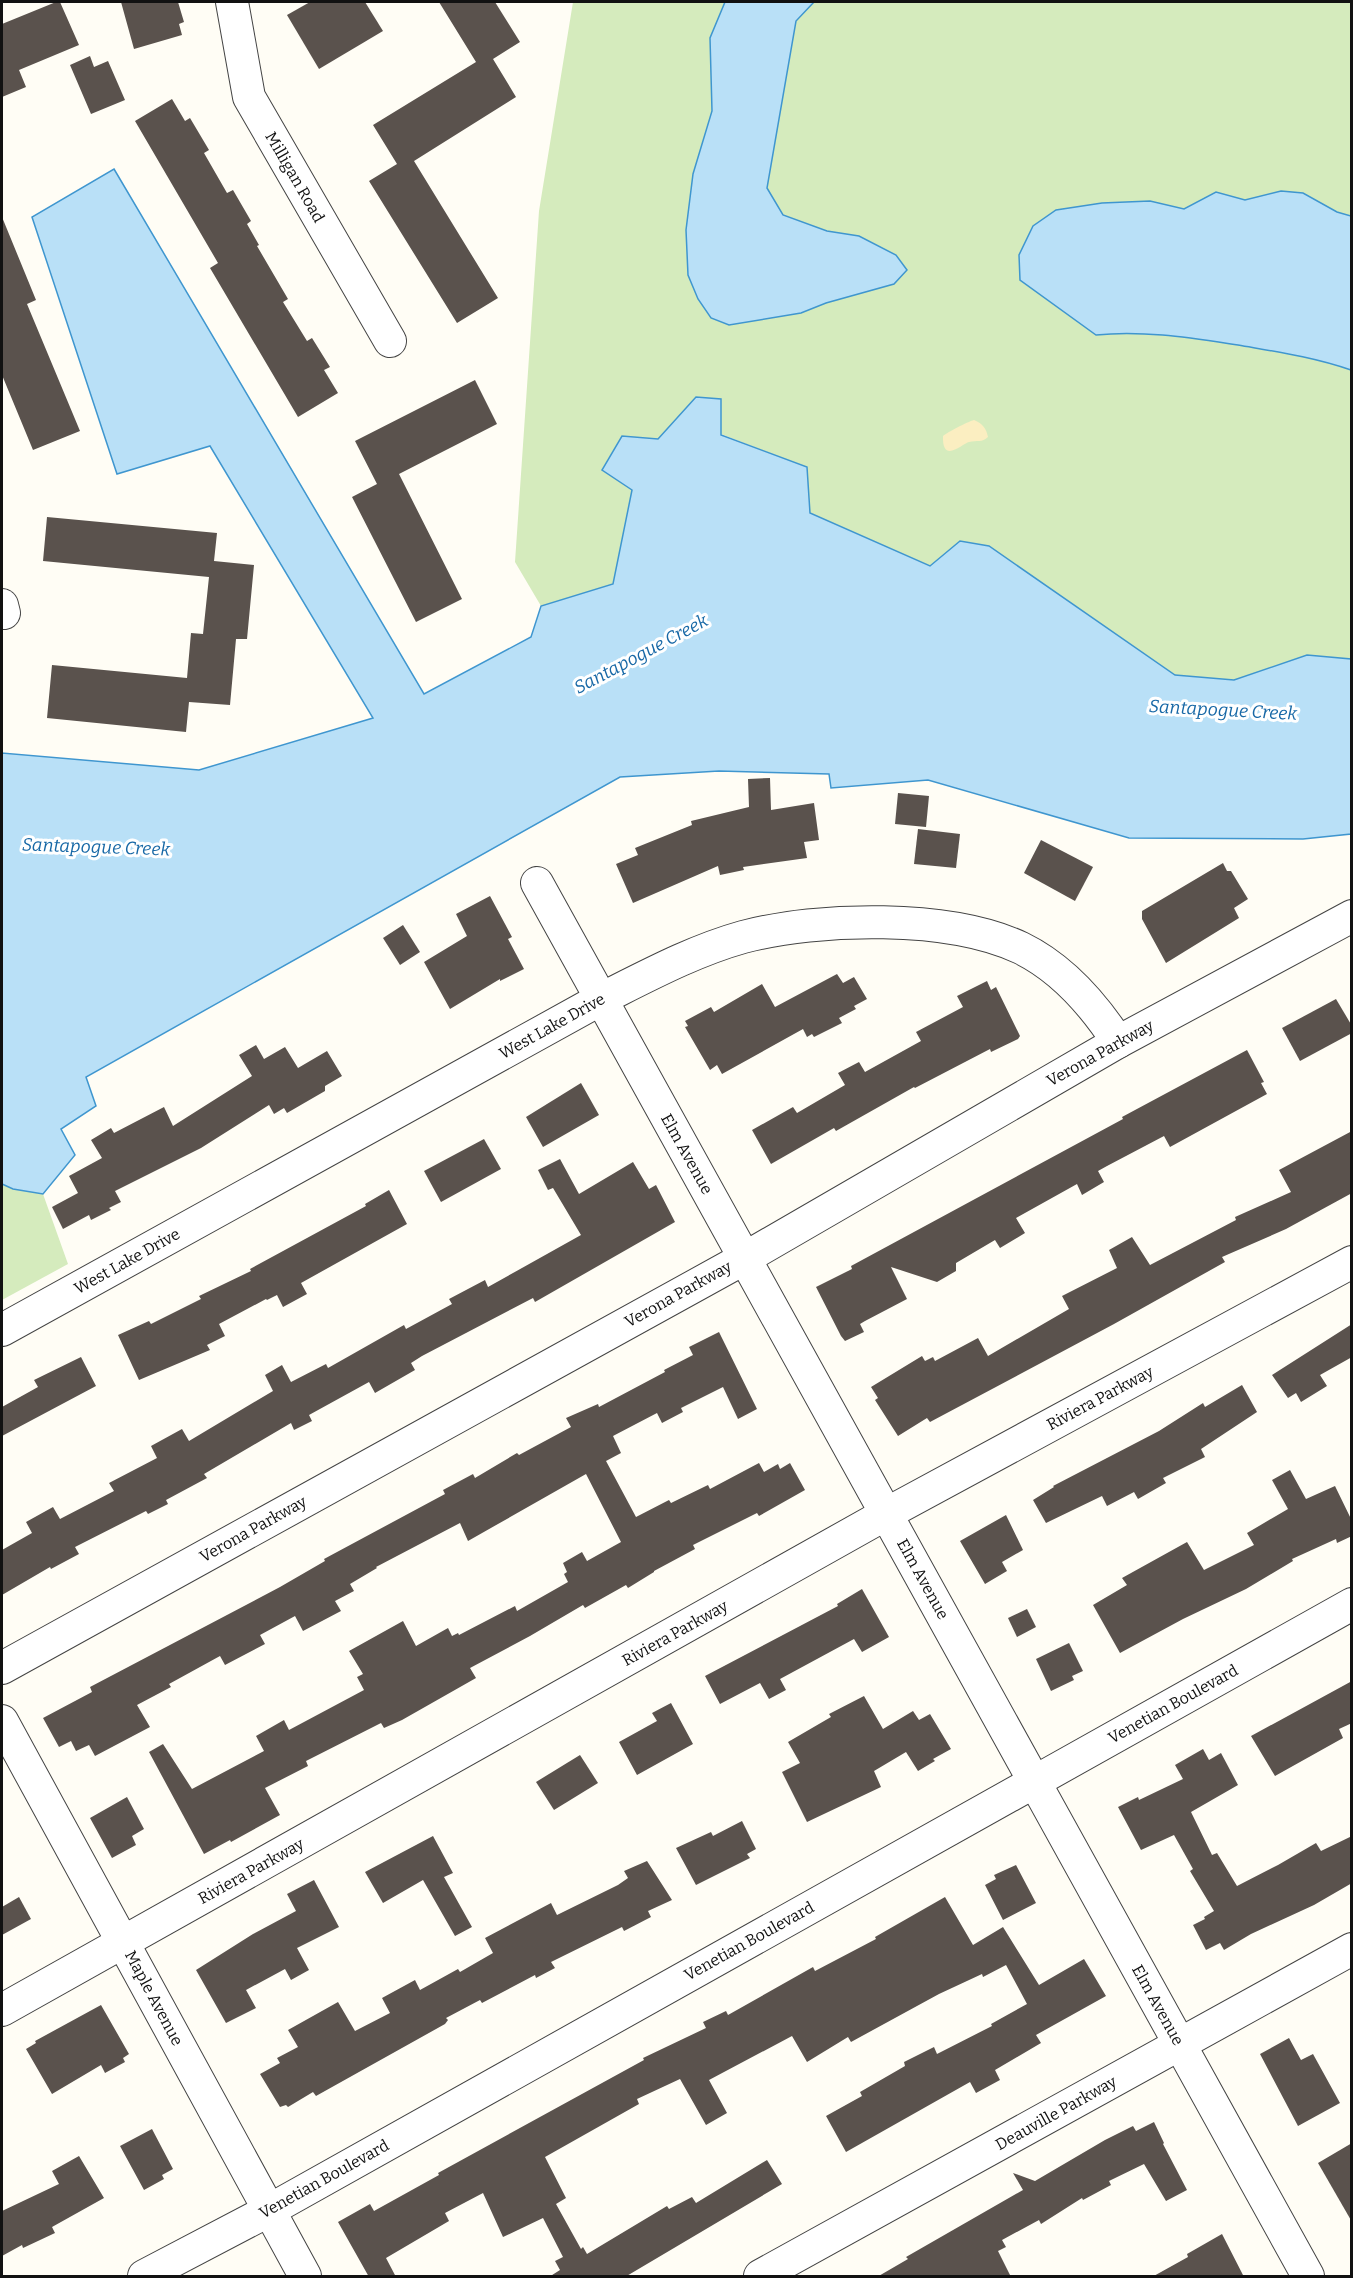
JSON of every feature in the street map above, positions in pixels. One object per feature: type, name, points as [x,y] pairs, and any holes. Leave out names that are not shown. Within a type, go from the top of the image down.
[{"type":"street","name":"Milligan Road","points":[[232,2],[249,97],[390,341]]},
{"type":"street","name":"Elm Avenue","points":[[537,883],[1308,2277]]},
{"type":"street","name":"Verona Parkway","points":[[2,1668],[745,1258],[1118,1042],[1352,916]]},
{"type":"street","name":"West Lake Drive","points":[[2,1330],[601,999],[666,966],[743,937],[785,929],[833,924],[916,925],[981,934],[1021,948],[1047,964],[1097,1010],[1118,1042]]},
{"type":"street","name":"Riviera Parkway","points":[[2,2010],[886,1514],[1352,1262]]},
{"type":"street","name":"Venetian Boulevard","points":[[144,2277],[268,2211],[1352,1604]]},
{"type":"street","name":"Maple Avenue","points":[[2,1721],[305,2277]]},
{"type":"street","name":"Deauville Parkway","points":[[760,2277],[1352,1949]]},
{"type":"green space","points":[[573,2],[1351,2],[1351,659],[1307,655],[1234,680],[1175,675],[989,546],[960,541],[930,566],[809,513],[806,467],[721,434],[721,399],[696,397],[658,439],[622,436],[602,469],[632,490],[613,584],[541,606],[515,562],[539,211]]},
{"type":"green space","points":[[2,1184],[13,1189],[43,1194],[68,1264],[2,1300]]},
{"type":"sand","points":[[974,420],[984,427],[988,437],[981,441],[969,442],[953,450],[946,449],[943,436]]},
{"type":"water","points":[[725,2],[814,2],[796,21],[767,188],[783,215],[827,231],[859,236],[896,255],[907,270],[894,284],[826,303],[801,313],[729,325],[711,318],[698,299],[688,275],[686,230],[693,174],[712,111],[710,38]]},
{"type":"water","name":"Santapogue Creek","points":[[114,169],[424,694],[531,637],[541,606],[613,584],[632,490],[602,470],[622,436],[658,439],[696,397],[721,399],[721,435],[807,467],[810,513],[930,566],[960,541],[989,546],[1175,675],[1234,680],[1307,655],[1351,659],[1351,834],[1303,839],[1129,838],[928,780],[831,788],[829,774],[719,771],[620,777],[86,1077],[96,1106],[61,1129],[75,1155],[43,1194],[13,1189],[2,1184],[2,753],[199,770],[373,718],[210,446],[117,474],[32,217]]},
{"type":"water","points":[[1281,191],[1303,193],[1337,212],[1351,216],[1351,370],[1295,355],[1203,340],[1149,334],[1096,335],[1020,280],[1019,255],[1033,226],[1056,210],[1102,203],[1150,201],[1184,209],[1216,192],[1245,200]]},
{"type":"building","points":[[60,2],[79,45],[19,70],[26,87],[2,97],[2,24]]},
{"type":"building","points":[[121,2],[178,2],[184,22],[179,24],[182,35],[134,49]]},
{"type":"building","points":[[310,2],[365,2],[383,31],[319,69],[287,15]]},
{"type":"building","points":[[439,2],[495,2],[520,42],[493,59],[516,97],[414,161],[498,298],[457,323],[369,181],[397,164],[373,125],[476,62]]},
{"type":"building","points":[[90,56],[94,67],[108,61],[125,100],[91,114],[70,65]]},
{"type":"building","points":[[172,99],[185,121],[190,118],[209,150],[204,153],[227,193],[233,190],[251,221],[247,224],[259,245],[257,246],[288,299],[283,302],[307,341],[312,338],[330,367],[324,370],[338,393],[298,417],[210,268],[218,263],[135,121]]},
{"type":"building","points":[[2,217],[36,300],[27,304],[80,431],[33,450],[2,375]]},
{"type":"building","points":[[475,380],[497,424],[399,474],[462,599],[416,622],[352,497],[377,484],[355,441]]},
{"type":"building","points":[[47,517],[217,533],[214,561],[254,565],[247,639],[236,639],[230,705],[189,702],[186,732],[47,718],[52,665],[187,678],[191,633],[203,634],[209,577],[43,561]]},
{"type":"building","points":[[770,778],[771,810],[814,803],[819,840],[804,842],[807,858],[743,867],[744,870],[720,875],[718,866],[633,903],[616,864],[638,855],[635,848],[692,825],[691,821],[749,807],[748,779]]},
{"type":"building","points":[[898,793],[929,796],[926,827],[895,824]]},
{"type":"building","points":[[918,829],[960,834],[956,868],[914,864]]},
{"type":"building","points":[[1041,840],[1093,867],[1075,901],[1024,873]]},
{"type":"building","points":[[1223,863],[1227,871],[1231,871],[1248,899],[1234,908],[1239,918],[1166,963],[1142,919],[1142,911]]},
{"type":"building","points":[[490,896],[512,937],[508,939],[524,969],[500,981],[500,979],[450,1009],[424,962],[467,936],[456,914]]},
{"type":"building","points":[[403,925],[420,952],[400,965],[383,938]]},
{"type":"building","points":[[837,974],[843,983],[854,977],[867,999],[854,1006],[856,1009],[839,1018],[842,1023],[814,1037],[812,1034],[807,1037],[803,1029],[722,1074],[717,1065],[710,1070],[685,1027],[688,1026],[685,1021],[711,1007],[714,1012],[762,984],[775,1007]]},
{"type":"building","points":[[987,981],[991,990],[996,987],[1020,1036],[1018,1039],[991,1052],[990,1049],[914,1087],[836,1131],[834,1128],[771,1164],[752,1130],[793,1107],[797,1113],[845,1085],[838,1073],[859,1062],[865,1072],[921,1041],[916,1032],[963,1007],[957,996]]},
{"type":"building","points":[[1336,999],[1352,1026],[1352,1033],[1300,1061],[1282,1028]]},
{"type":"building","points":[[256,1045],[264,1059],[285,1047],[298,1068],[327,1051],[342,1076],[325,1086],[325,1091],[287,1113],[284,1108],[274,1114],[269,1105],[201,1148],[115,1191],[121,1202],[109,1208],[111,1210],[91,1220],[89,1215],[63,1229],[52,1207],[78,1193],[69,1176],[102,1158],[91,1140],[111,1128],[114,1133],[164,1107],[173,1126],[252,1076],[239,1055]]},
{"type":"building","points":[[1247,1050],[1264,1082],[1261,1083],[1267,1094],[1170,1147],[1164,1136],[1098,1171],[1104,1182],[1082,1195],[1077,1184],[1016,1218],[1025,1233],[1000,1248],[995,1240],[956,1263],[956,1271],[937,1282],[891,1267],[907,1299],[860,1324],[864,1332],[845,1341],[841,1336],[816,1287]]},
{"type":"building","points":[[581,1083],[599,1115],[543,1147],[526,1117]]},
{"type":"building","points":[[1352,1131],[1352,1193],[1286,1229],[1222,1257],[1225,1262],[1114,1324],[930,1422],[927,1418],[898,1436],[875,1400],[878,1398],[871,1387],[922,1356],[925,1361],[933,1357],[935,1361],[978,1338],[988,1356],[1069,1309],[1062,1296],[1117,1268],[1109,1250],[1132,1237],[1150,1265],[1236,1220],[1235,1217],[1291,1192],[1279,1170]]},
{"type":"building","points":[[484,1139],[501,1169],[441,1202],[424,1171]]},
{"type":"building","points":[[560,1159],[579,1194],[633,1162],[649,1189],[656,1185],[675,1222],[535,1302],[533,1298],[422,1356],[411,1363],[415,1370],[375,1393],[369,1382],[309,1415],[312,1421],[294,1430],[291,1423],[204,1474],[207,1478],[166,1500],[168,1504],[148,1514],[146,1511],[75,1547],[79,1554],[51,1569],[50,1567],[2,1595],[2,1550],[32,1533],[26,1522],[53,1507],[60,1519],[114,1491],[109,1483],[157,1458],[151,1446],[182,1429],[189,1441],[273,1391],[265,1375],[282,1365],[291,1382],[326,1364],[328,1368],[404,1325],[406,1329],[452,1304],[449,1299],[485,1280],[488,1287],[581,1235],[553,1188],[548,1190],[538,1170]]},
{"type":"building","points":[[389,1190],[407,1224],[301,1283],[307,1294],[283,1307],[277,1295],[266,1299],[219,1324],[225,1336],[207,1345],[210,1350],[139,1380],[118,1335],[149,1321],[151,1324],[201,1299],[199,1296],[251,1271],[250,1269],[366,1206],[365,1204]]},
{"type":"building","points":[[1352,1324],[1352,1357],[1320,1375],[1327,1386],[1301,1402],[1296,1393],[1288,1398],[1272,1375]]},
{"type":"building","points":[[719,1332],[757,1409],[738,1419],[723,1387],[681,1408],[683,1412],[662,1423],[657,1413],[613,1436],[621,1453],[606,1461],[636,1517],[669,1500],[671,1503],[708,1485],[710,1489],[759,1463],[764,1472],[778,1464],[780,1469],[790,1463],[805,1490],[759,1516],[757,1513],[693,1545],[695,1549],[628,1588],[626,1585],[585,1608],[583,1605],[470,1668],[476,1678],[402,1720],[384,1728],[381,1723],[306,1761],[308,1766],[265,1788],[280,1815],[204,1854],[149,1752],[163,1744],[192,1789],[264,1751],[256,1736],[284,1720],[289,1730],[364,1690],[357,1677],[363,1674],[349,1651],[403,1621],[416,1646],[448,1628],[452,1636],[458,1633],[459,1635],[515,1606],[517,1611],[568,1582],[564,1574],[567,1572],[563,1563],[582,1552],[587,1561],[621,1542],[586,1474],[468,1541],[460,1523],[376,1567],[350,1584],[354,1591],[335,1601],[341,1611],[303,1631],[295,1616],[260,1635],[265,1644],[225,1665],[220,1656],[169,1684],[171,1687],[137,1705],[150,1727],[95,1756],[89,1745],[76,1751],[71,1741],[59,1747],[43,1718],[92,1692],[90,1687],[280,1587],[325,1561],[324,1559],[445,1494],[443,1490],[473,1474],[475,1478],[517,1453],[519,1455],[571,1427],[566,1418],[598,1404],[599,1407],[665,1372],[664,1370],[693,1355],[689,1347]]},
{"type":"building","points":[[81,1357],[96,1386],[2,1436],[2,1407],[38,1387],[34,1380]]},
{"type":"building","points":[[1242,1385],[1257,1412],[1201,1449],[1205,1457],[1163,1478],[1166,1483],[1138,1499],[1134,1492],[1107,1506],[1102,1496],[1046,1523],[1033,1500],[1053,1486],[1159,1431],[1203,1403],[1205,1407]]},
{"type":"building","points":[[1290,1470],[1306,1499],[1335,1486],[1352,1521],[1352,1536],[1337,1543],[1336,1539],[1292,1559],[1293,1561],[1246,1589],[1120,1653],[1093,1605],[1127,1585],[1122,1578],[1187,1542],[1204,1570],[1254,1545],[1247,1533],[1288,1509],[1272,1480]]},
{"type":"building","points":[[1006,1515],[1023,1550],[1002,1562],[1007,1571],[985,1584],[960,1541]]},
{"type":"building","points":[[862,1589],[889,1637],[862,1652],[854,1639],[780,1679],[786,1690],[769,1699],[760,1683],[720,1704],[705,1676],[838,1606],[837,1604]]},
{"type":"building","points":[[1027,1609],[1036,1627],[1017,1637],[1008,1618]]},
{"type":"building","points":[[1069,1643],[1083,1671],[1072,1676],[1074,1680],[1051,1691],[1036,1659]]},
{"type":"building","points":[[1352,1681],[1352,1723],[1339,1729],[1343,1738],[1275,1776],[1251,1736]]},
{"type":"building","points":[[864,1696],[883,1729],[913,1711],[919,1720],[930,1714],[951,1749],[918,1771],[906,1752],[874,1771],[881,1787],[807,1822],[782,1772],[800,1763],[788,1742],[831,1717],[829,1714]]},
{"type":"building","points":[[671,1703],[693,1744],[637,1775],[619,1742],[657,1721],[652,1713]]},
{"type":"building","points":[[1203,1749],[1209,1760],[1221,1753],[1238,1785],[1191,1812],[1212,1855],[1217,1853],[1237,1886],[1316,1843],[1321,1851],[1352,1836],[1352,1883],[1314,1905],[1251,1934],[1224,1950],[1220,1943],[1206,1950],[1193,1925],[1214,1911],[1190,1871],[1193,1869],[1174,1835],[1141,1850],[1118,1807],[1138,1797],[1139,1800],[1183,1779],[1175,1765]]},
{"type":"building","points":[[580,1755],[598,1783],[554,1810],[536,1782]]},
{"type":"building","points":[[127,1797],[144,1829],[132,1836],[136,1845],[112,1858],[90,1818]]},
{"type":"building","points":[[742,1821],[756,1849],[747,1854],[750,1858],[696,1885],[676,1848],[711,1832],[713,1836]]},
{"type":"building","points":[[433,1836],[453,1873],[444,1877],[472,1927],[455,1936],[423,1880],[383,1903],[365,1872]]},
{"type":"building","points":[[647,1861],[672,1900],[648,1911],[651,1917],[624,1931],[622,1927],[551,1962],[555,1968],[536,1978],[535,1975],[482,2003],[480,2000],[446,2018],[448,2020],[445,2024],[316,2096],[313,2092],[288,2107],[286,2105],[280,2107],[260,2074],[280,2063],[277,2058],[298,2047],[288,2030],[338,2002],[355,2031],[390,2013],[382,1998],[415,1980],[420,1990],[458,1969],[460,1972],[493,1953],[485,1938],[551,1903],[557,1915],[618,1885],[628,1878],[624,1871]]},
{"type":"building","points":[[1016,1865],[1036,1903],[1003,1920],[985,1885],[996,1879],[994,1875]]},
{"type":"building","points":[[314,1880],[339,1927],[297,1948],[309,1970],[291,1980],[285,1969],[246,1990],[256,2008],[226,2023],[196,1970],[253,1934],[296,1911],[287,1894]]},
{"type":"building","points":[[19,1897],[31,1919],[2,1935],[2,1907]]},
{"type":"building","points":[[945,1897],[973,1945],[1003,1927],[1039,1985],[1084,1959],[1106,1996],[1036,2035],[1041,2043],[995,2070],[1000,2080],[976,2093],[970,2082],[846,2152],[826,2116],[862,2096],[860,2092],[905,2066],[904,2062],[934,2047],[937,2054],[992,2026],[991,2024],[1027,2004],[1006,1965],[983,1977],[982,1974],[939,1994],[851,2042],[848,2037],[807,2062],[792,2036],[709,2080],[727,2113],[706,2125],[680,2079],[637,2099],[639,2104],[545,2157],[566,2198],[556,2204],[581,2249],[583,2247],[587,2254],[667,2206],[669,2209],[692,2197],[696,2203],[767,2160],[782,2184],[625,2277],[549,2277],[560,2270],[555,2261],[563,2257],[543,2218],[503,2237],[483,2193],[445,2213],[449,2221],[386,2258],[396,2277],[369,2277],[338,2222],[370,2204],[374,2211],[439,2175],[438,2173],[644,2060],[643,2058],[706,2028],[703,2022],[726,2011],[728,2015],[813,1967],[815,1971],[876,1939],[875,1937]]},
{"type":"building","points":[[101,2005],[129,2054],[123,2058],[125,2062],[105,2073],[101,2065],[52,2094],[26,2049],[36,2043],[35,2041]]},
{"type":"building","points":[[1289,2038],[1301,2060],[1313,2054],[1340,2103],[1298,2126],[1260,2054]]},
{"type":"building","points":[[1154,2122],[1187,2190],[1166,2201],[1144,2164],[1109,2181],[1111,2185],[1083,2200],[1082,2198],[1041,2224],[1039,2220],[1002,2240],[1006,2247],[998,2251],[1011,2277],[877,2277],[908,2259],[906,2257],[1023,2190],[1013,2173],[1035,2181],[1133,2126],[1136,2131]]},
{"type":"building","points":[[152,2129],[173,2169],[162,2175],[164,2179],[144,2190],[120,2146]]},
{"type":"building","points":[[1352,2143],[1352,2222],[1318,2163]]},
{"type":"building","points":[[79,2156],[104,2198],[52,2227],[55,2233],[23,2248],[22,2245],[2,2256],[2,2211],[59,2184],[52,2171]]},
{"type":"building","points":[[1222,2234],[1244,2277],[1152,2277],[1188,2257],[1187,2254]]}]
